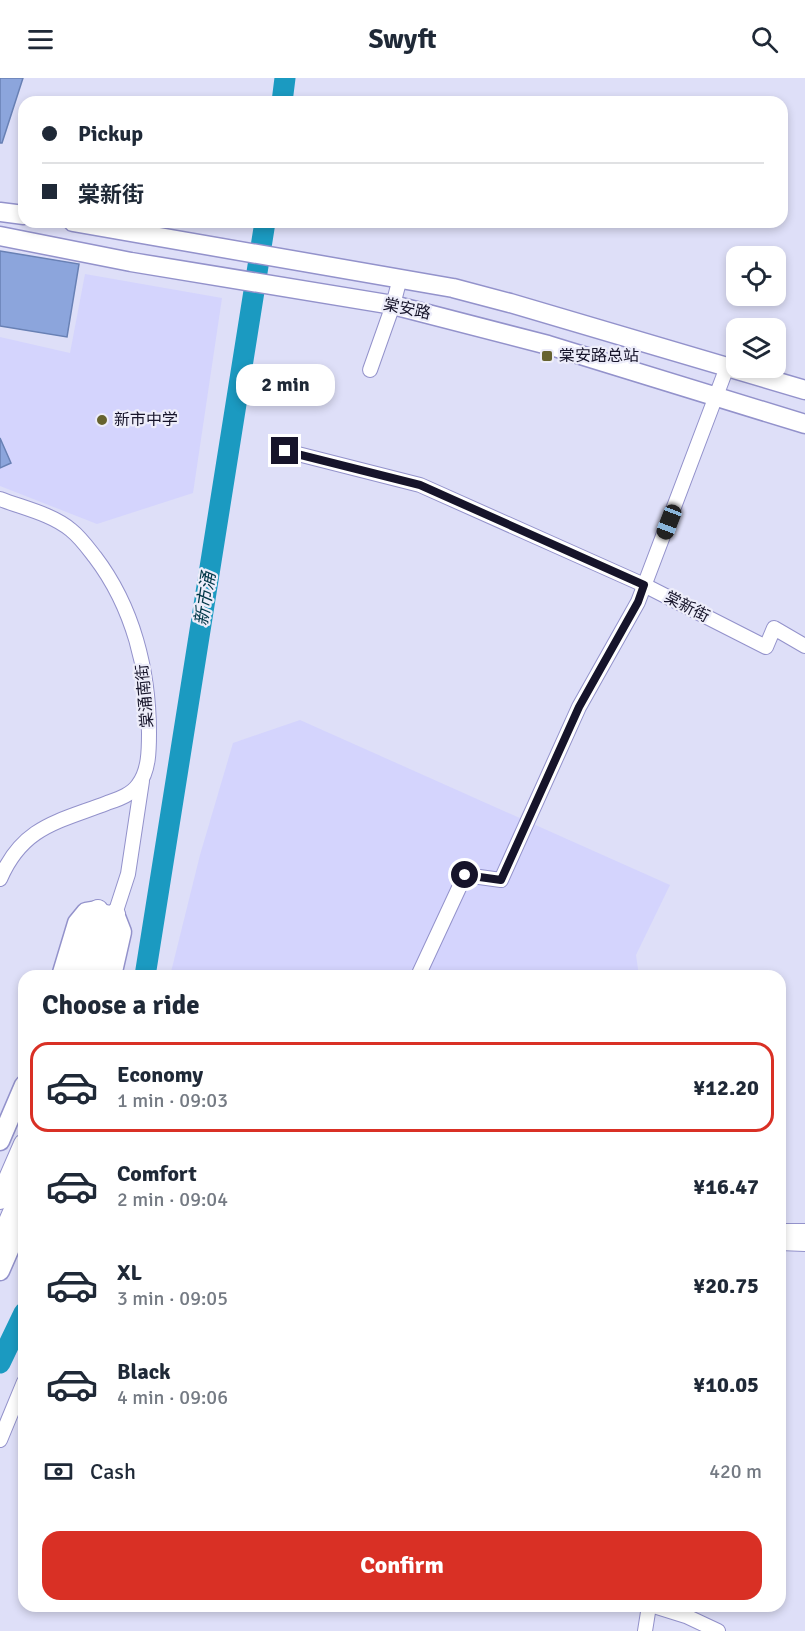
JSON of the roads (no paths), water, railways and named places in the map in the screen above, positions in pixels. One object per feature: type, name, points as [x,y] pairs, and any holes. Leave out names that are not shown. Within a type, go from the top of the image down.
[{"type":"main road","points":[[84,970],[96,949],[106,912]]},
{"type":"main road","points":[[96,949],[98,970]]},
{"type":"main road","points":[[0,1199],[18,1158]]},
{"type":"main road","points":[[0,1242],[18,1201]]},
{"type":"street","points":[[0,212],[18,214]]},
{"type":"street","name":"棠安路","points":[[108,228],[453,288],[726,367]]},
{"type":"street","name":"棠安路","points":[[0,236],[131,262],[393,305],[548,345],[805,424]]},
{"type":"street","points":[[370,370],[400,278]]},
{"type":"street","points":[[421,970],[465,875],[501,880],[579,707],[638,602],[726,370]]},
{"type":"street","name":"棠安路","points":[[764,378],[805,390]]},
{"type":"street","name":"棠新街","points":[[285,451],[420,485],[644,585],[766,647],[774,628],[805,646]]},
{"type":"street","name":"棠涌南街","points":[[0,499],[55,520],[72,530],[105,570],[119,595],[144,669],[149,743],[146,770],[142,778],[128,874],[106,912]]},
{"type":"street","points":[[0,879],[12,855],[29,837],[49,825],[129,794],[142,778]]},
{"type":"street","points":[[63,970],[77,923],[86,912],[106,912],[122,932],[113,970]]},
{"type":"street","points":[[0,1141],[4,1121],[18,1096]]},
{"type":"street","points":[[0,1271],[18,1230]]},
{"type":"street","points":[[786,1230],[805,1231]]},
{"type":"street","points":[[786,1243],[805,1244]]},
{"type":"street","points":[[0,1440],[18,1396]]},
{"type":"street","points":[[645,1631],[648,1612]]},
{"type":"street","points":[[673,1612],[718,1631]]},
{"type":"waterway","name":"新市涌","points":[[283,96],[285,78]]},
{"type":"waterway","name":"新市涌","points":[[146,970],[264,228]]},
{"type":"waterway","name":"新市涌","points":[[0,1363],[18,1326]]},
{"type":"place","name":"棠安路总站","points":[[547,356]]},
{"type":"place","name":"新市中学","points":[[102,420]]}]
